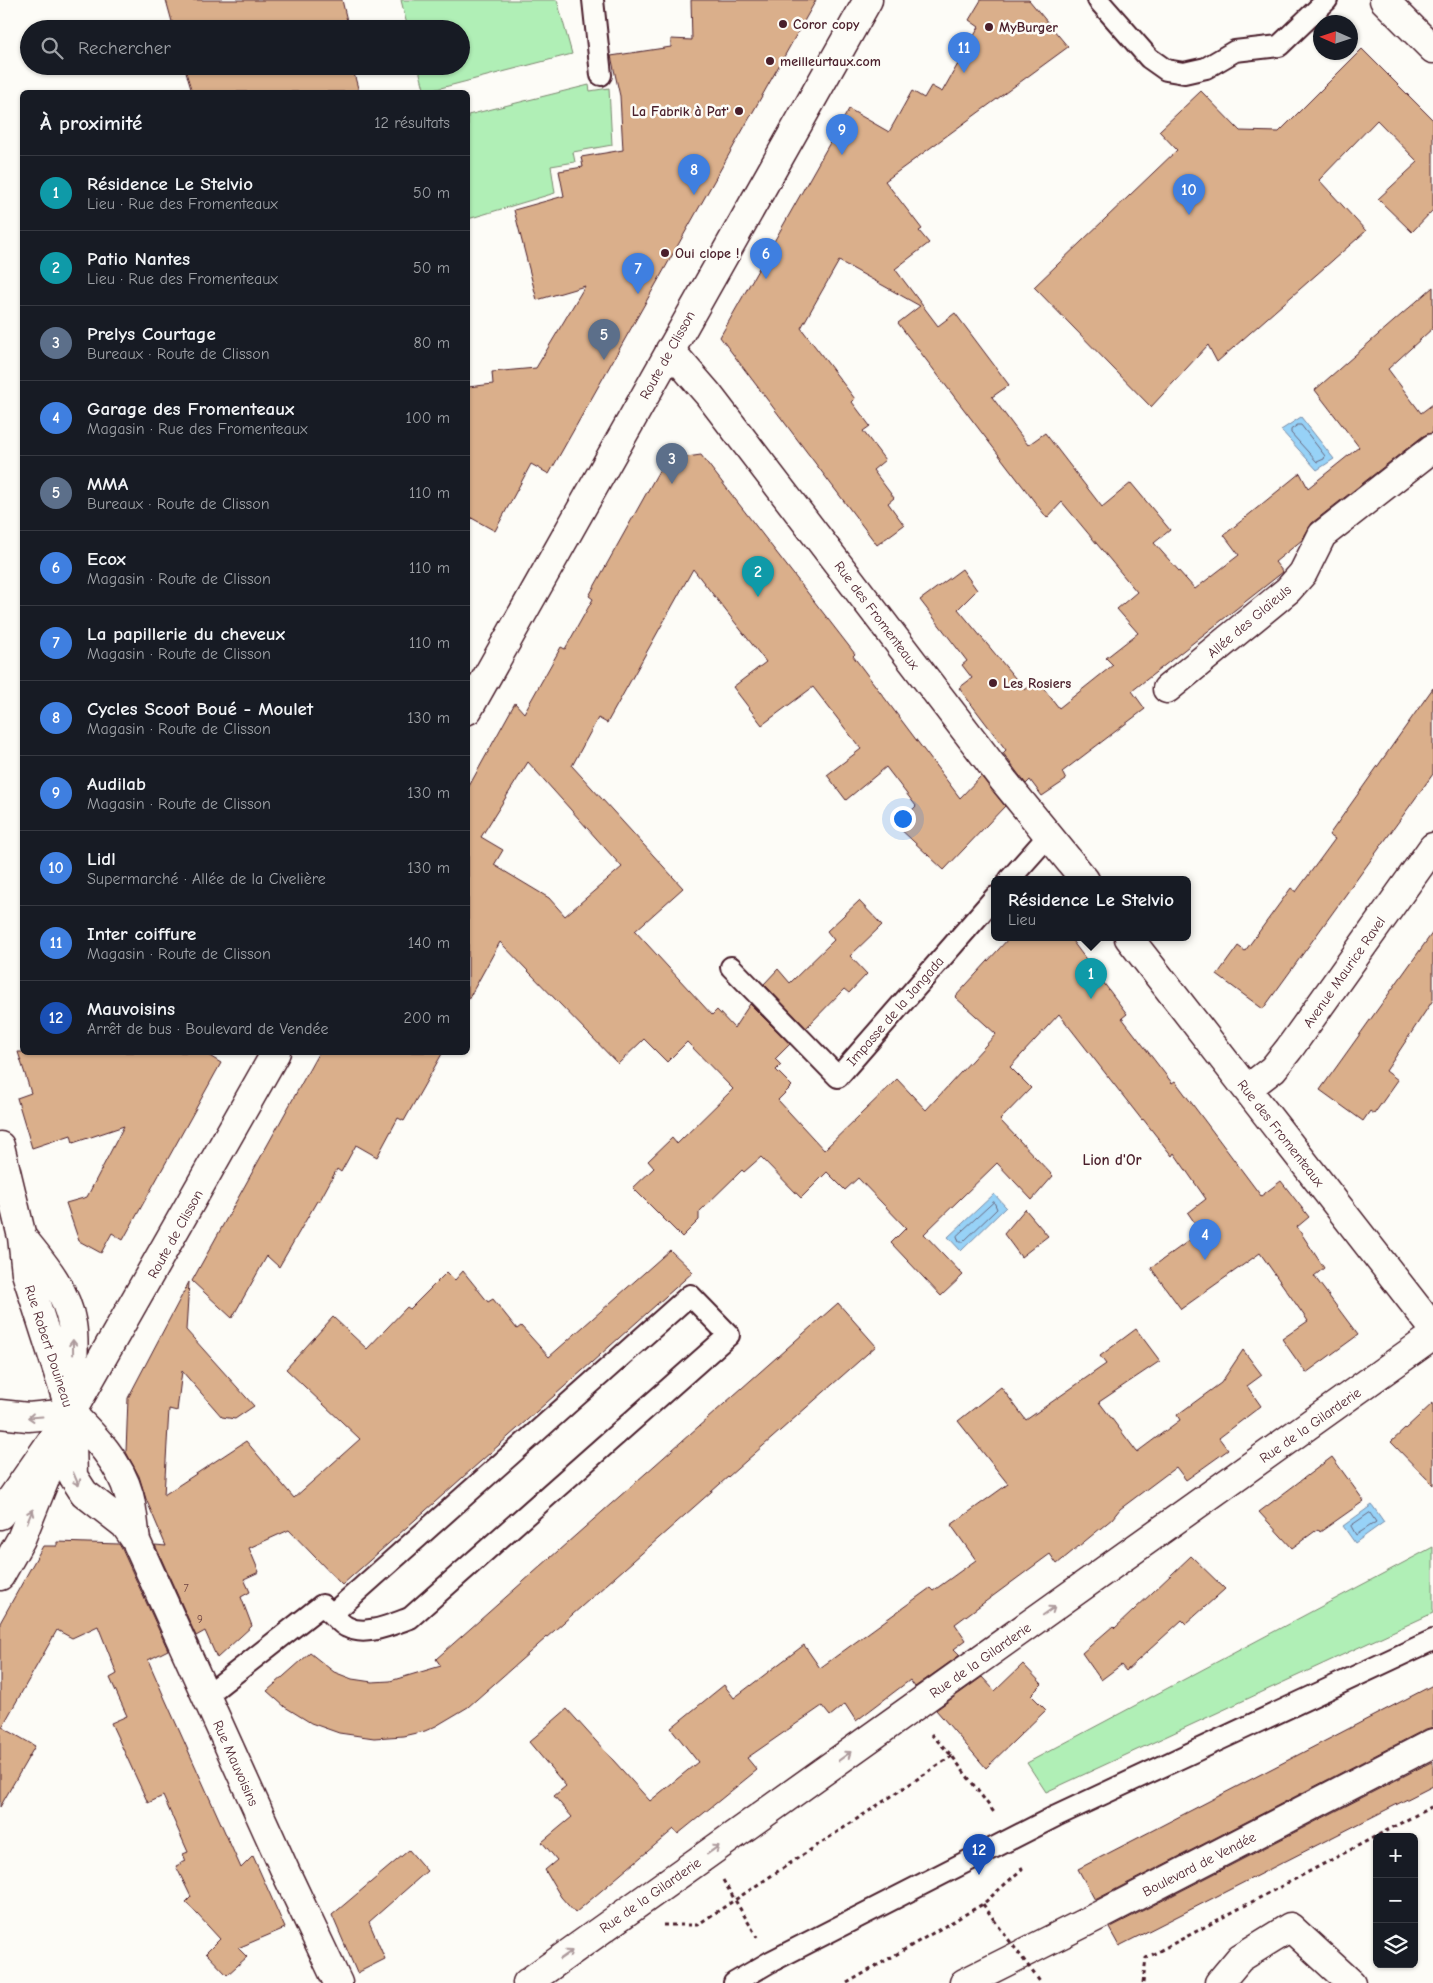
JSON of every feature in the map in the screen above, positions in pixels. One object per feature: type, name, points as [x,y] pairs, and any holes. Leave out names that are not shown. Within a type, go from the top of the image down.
[{"type":"street","name":"Route de Clisson","points":[[470,706],[868,0]]},
{"type":"street","points":[[1384,0],[1433,49]]},
{"type":"street","name":"Rue des Fromenteaux","points":[[670,350],[708,394],[998,773],[1082,876]]},
{"type":"street","name":"Allée des Glaïeuls","points":[[1167,689],[1288,590],[1303,573],[1322,535],[1433,448]]},
{"type":"street","name":"Avenue Maurice Ravel","points":[[1247,1089],[1272,1069],[1289,1049],[1433,847]]},
{"type":"street","name":"Rue des Fromenteaux","points":[[1132,941],[1433,1328]]},
{"type":"street","name":"Route de Clisson","points":[[0,1515],[71,1413],[274,1055]]},
{"type":"street","name":"Rue Robert Douineau","points":[[0,1146],[22,1237],[48,1269],[60,1288],[72,1324],[71,1413]]},
{"type":"street","name":"Rue de la Gilarderie","points":[[527,1983],[1433,1336]]},
{"type":"street","name":"Route de Clisson","points":[[0,1576],[21,1539],[71,1413]]},
{"type":"street","points":[[0,1414],[28,1417],[71,1413]]},
{"type":"street","name":"Rue Mauvoisins","points":[[71,1413],[106,1449],[118,1471],[128,1494],[136,1541]]},
{"type":"street","name":"Rue Mauvoisins","points":[[71,1413],[73,1476],[84,1493],[118,1518],[136,1541],[338,1983]]},
{"type":"street","name":"Boulevard de Vendée","points":[[964,1983],[1107,1912],[1433,1743]]},
{"type":"street","points":[[1219,1983],[1240,1958],[1290,1928],[1351,1983]]},
{"type":"lane","points":[[593,0],[601,75]]},
{"type":"lane","points":[[1098,0],[1150,58],[1166,70],[1184,73],[1206,68],[1235,51],[1279,46],[1326,0]]},
{"type":"lane","points":[[1013,876],[1049,835]]},
{"type":"lane","name":"Impasse de la Jangada","points":[[731,967],[838,1077],[991,902]]},
{"type":"lane","points":[[206,1696],[322,1605],[332,1614],[347,1627],[362,1630],[385,1627],[410,1618],[729,1335],[690,1295],[332,1614]]},
{"type":"lane","points":[[734,1983],[770,1962],[1056,1816],[1433,1640]]},
{"type":"path","points":[[846,1983],[983,1904],[1022,1869],[992,1807],[952,1756],[926,1728]]},
{"type":"path","points":[[660,1925],[697,1925],[734,1898],[952,1756]]},
{"type":"path","points":[[1143,1983],[1146,1958],[1433,1806]]},
{"type":"path","points":[[707,1854],[753,1929]]},
{"type":"path","points":[[983,1904],[1041,1983]]},
{"type":"green space","points":[[401,0],[557,0],[572,54],[433,90],[424,90],[420,75],[470,75],[470,20],[406,20]]},
{"type":"green space","points":[[589,85],[590,91],[609,88],[612,145],[573,152],[575,162],[551,166],[555,193],[470,218],[470,115]]},
{"type":"green space","points":[[1433,1547],[1433,1613],[1046,1792],[1027,1763]]},
{"type":"water","points":[[1301,417],[1334,459],[1317,470],[1281,430]]},
{"type":"water","points":[[994,1194],[1006,1207],[961,1251],[948,1237]]},
{"type":"water","points":[[1372,1505],[1384,1522],[1355,1543],[1343,1526]]},
{"type":"building","points":[[166,0],[342,0],[347,20],[172,20]]},
{"type":"building","points":[[691,0],[816,0],[549,474],[531,464],[495,531],[470,517],[470,387],[493,384],[492,372],[536,368],[585,286],[537,300],[514,210],[564,196],[559,171],[583,167],[581,157],[623,150],[620,96],[611,56],[671,47],[671,39],[692,40]]},
{"type":"building","points":[[981,0],[1029,0],[1068,47],[885,181],[922,229],[919,231],[929,243],[895,269],[938,326],[955,313],[1009,385],[992,397],[1028,445],[1045,433],[1102,507],[1131,483],[1170,530],[1154,543],[1195,589],[1239,555],[1224,535],[1300,473],[1308,488],[1359,447],[1315,390],[1433,287],[1433,328],[1388,369],[1421,413],[1433,404],[1433,433],[1423,436],[1312,523],[1302,540],[1275,562],[1283,572],[1132,691],[1145,709],[1062,772],[1066,780],[1042,796],[1030,780],[1026,784],[1016,771],[1003,753],[1006,750],[959,688],[972,678],[962,665],[967,661],[920,600],[962,569],[977,590],[958,609],[1025,690],[1037,680],[1059,708],[1113,665],[1106,658],[1138,633],[1117,609],[1137,592],[1062,502],[1047,518],[898,323],[920,306],[839,261],[801,328],[855,399],[852,402],[870,426],[863,431],[885,460],[873,470],[894,498],[888,503],[904,525],[877,545],[720,337],[849,109],[889,132],[912,91],[924,98],[931,86],[942,92],[979,27],[969,20]]},
{"type":"building","points":[[1362,49],[1433,120],[1433,210],[1412,232],[1378,199],[1418,162],[1377,120],[1319,180],[1366,231],[1217,362],[1208,345],[1151,407],[1034,287],[1177,150],[1159,131],[1201,91],[1240,131],[1279,132],[1351,60],[1358,60],[1358,53]]},
{"type":"building","points":[[187,75],[354,75],[358,90],[191,90]]},
{"type":"building","points":[[701,455],[855,654],[853,656],[960,798],[981,776],[1005,806],[944,870],[897,826],[916,806],[886,767],[846,800],[827,775],[861,749],[813,687],[762,725],[733,687],[766,662],[693,569],[607,723],[598,718],[572,766],[683,888],[635,931],[712,1015],[717,1010],[734,1028],[750,1004],[790,1044],[775,1059],[781,1065],[776,1070],[792,1086],[778,1100],[824,1150],[897,1079],[926,1110],[996,1034],[955,997],[1006,941],[1072,941],[1127,1014],[1122,1018],[1172,1083],[1175,1081],[1261,1196],[1281,1181],[1309,1217],[1297,1227],[1324,1268],[1314,1276],[1358,1335],[1306,1373],[1282,1339],[1308,1321],[1260,1253],[1181,1309],[1151,1268],[1201,1232],[1188,1213],[1206,1199],[1174,1153],[1172,1156],[1142,1120],[1059,1014],[1010,1067],[1031,1088],[1000,1120],[1053,1176],[1032,1200],[997,1163],[924,1234],[963,1275],[941,1296],[891,1243],[906,1228],[858,1178],[845,1190],[827,1172],[801,1198],[761,1157],[744,1172],[742,1170],[699,1212],[699,1220],[682,1237],[633,1188],[654,1168],[648,1161],[672,1138],[677,1144],[733,1089],[687,1042],[667,1062],[644,1039],[618,1064],[500,942],[470,996],[470,784],[515,703],[524,713],[561,647],[565,649],[593,599],[589,596],[665,460]],"holes":[[[528,762],[622,867],[565,916],[549,898],[494,865],[503,850],[481,837]]]},
{"type":"building","points":[[1433,688],[1433,774],[1263,1009],[1217,975],[1238,946],[1245,951],[1291,888],[1296,892],[1335,839],[1329,835]]},
{"type":"building","points":[[859,901],[882,925],[850,956],[867,974],[849,993],[844,989],[806,1028],[764,984],[778,969],[790,983],[834,940],[827,931]]},
{"type":"building","points":[[1433,932],[1433,1000],[1386,1071],[1398,1080],[1374,1114],[1370,1111],[1363,1121],[1320,1090]]},
{"type":"building","points":[[18,1052],[20,1052],[20,1055],[208,1055],[221,1063],[123,1240],[112,1233],[101,1253],[79,1241],[66,1203],[87,1197],[124,1126],[73,1143],[71,1135],[32,1148],[17,1098],[31,1093]]},
{"type":"building","points":[[317,1055],[441,1055],[404,1121],[398,1118],[377,1157],[356,1145],[341,1172],[337,1169],[279,1267],[267,1256],[232,1318],[192,1281]]},
{"type":"building","points":[[1025,1209],[1048,1236],[1021,1257],[1004,1234]]},
{"type":"building","points":[[670,1250],[693,1272],[342,1585],[289,1530],[249,1548],[259,1572],[244,1579],[250,1592],[241,1597],[252,1626],[217,1658],[205,1631],[196,1636],[155,1545],[166,1546],[146,1499],[139,1476],[126,1452],[128,1398],[189,1282],[186,1330],[254,1406],[235,1419],[222,1417],[182,1371],[177,1411],[169,1409],[164,1495],[246,1441],[294,1498],[360,1439],[286,1369],[333,1317],[367,1349],[407,1307],[410,1309],[447,1272],[455,1280],[463,1271],[488,1302],[493,1299],[517,1329],[521,1326],[549,1357]]},
{"type":"building","points":[[838,1303],[876,1346],[468,1707],[425,1731],[403,1736],[374,1738],[339,1733],[311,1723],[285,1707],[267,1691],[310,1653],[334,1672],[352,1679],[372,1682],[390,1681],[441,1666],[436,1659]]},
{"type":"building","points":[[1136,1329],[1160,1361],[1099,1402],[1137,1452],[1180,1420],[1177,1415],[1221,1383],[1243,1350],[1262,1375],[1247,1386],[1261,1406],[1219,1438],[1228,1450],[1186,1480],[1176,1467],[1120,1509],[1112,1519],[1057,1564],[1050,1554],[955,1624],[966,1640],[954,1649],[960,1655],[915,1687],[910,1680],[856,1721],[845,1704],[830,1716],[822,1706],[747,1758],[757,1770],[678,1834],[674,1829],[575,1913],[561,1897],[545,1870],[557,1860],[542,1842],[572,1817],[554,1796],[566,1786],[529,1742],[567,1709],[650,1801],[698,1762],[671,1728],[724,1685],[734,1698],[804,1645],[820,1668],[930,1588],[933,1591],[976,1560],[951,1525],[1008,1484],[958,1421],[1001,1387],[1026,1420],[1106,1364],[1100,1356]]},
{"type":"building","points":[[1433,1403],[1433,1485],[1391,1442]]},
{"type":"building","points":[[1332,1457],[1364,1501],[1320,1532],[1318,1529],[1292,1548],[1259,1512]]},
{"type":"building","points":[[57,1542],[119,1544],[122,1549],[168,1650],[148,1660],[241,1868],[253,1856],[285,1928],[238,1948],[247,1957],[227,1975],[206,1953],[220,1939],[186,1902],[191,1897],[176,1866],[186,1861],[183,1854],[188,1852],[163,1796],[148,1803],[111,1723],[127,1716],[110,1678],[117,1674],[98,1626],[72,1638],[57,1630],[2,1727],[35,1746],[0,1807],[0,1623],[43,1546],[57,1546]]},
{"type":"building","points":[[1191,1556],[1225,1589],[1186,1624],[1182,1620],[1126,1671],[1121,1665],[1101,1680],[1082,1653],[1113,1626],[1115,1628]]},
{"type":"building","points":[[1023,1664],[1042,1684],[1031,1695],[1046,1710],[986,1768],[936,1710],[982,1677],[995,1691]]},
{"type":"building","points":[[1433,1685],[1433,1727],[1095,1900],[1078,1869]]},
{"type":"building","points":[[1433,1761],[1433,1786],[1119,1946],[1109,1928]]},
{"type":"building","points":[[409,1850],[427,1871],[369,1922],[385,1959],[357,1973],[332,1915]]},
{"type":"place","name":"Coror copy","points":[[783,24]]},
{"type":"place","name":"MyBurger","points":[[989,27]]},
{"type":"place","name":"meilleurtaux.com","points":[[770,61]]},
{"type":"place","name":"Inter coiffure","points":[[964,73]]},
{"type":"place","name":"La Fabrik à Pat'","points":[[739,111]]},
{"type":"place","name":"Audilab","points":[[842,155]]},
{"type":"place","name":"Cycles Scoot Boué - Moulet","points":[[694,195]]},
{"type":"place","name":"Lidl","points":[[1189,215]]},
{"type":"place","name":"Oui clope !","points":[[665,253]]},
{"type":"place","name":"Ecox","points":[[766,279]]},
{"type":"place","name":"La papillerie du cheveux","points":[[638,294]]},
{"type":"place","name":"MMA","points":[[604,360]]},
{"type":"place","name":"Prelys Courtage","points":[[672,484]]},
{"type":"place","name":"Patio Nantes","points":[[758,597]]},
{"type":"place","name":"Les Rosiers","points":[[993,683]]},
{"type":"place","name":"Résidence Le Stelvio","points":[[1091,999]]},
{"type":"place","name":"Garage des Fromenteaux","points":[[1205,1260]]},
{"type":"place","name":"Mauvoisins","points":[[979,1875]]},
{"type":"district","name":"Lion d'Or","points":[[1112,1160]]}]
